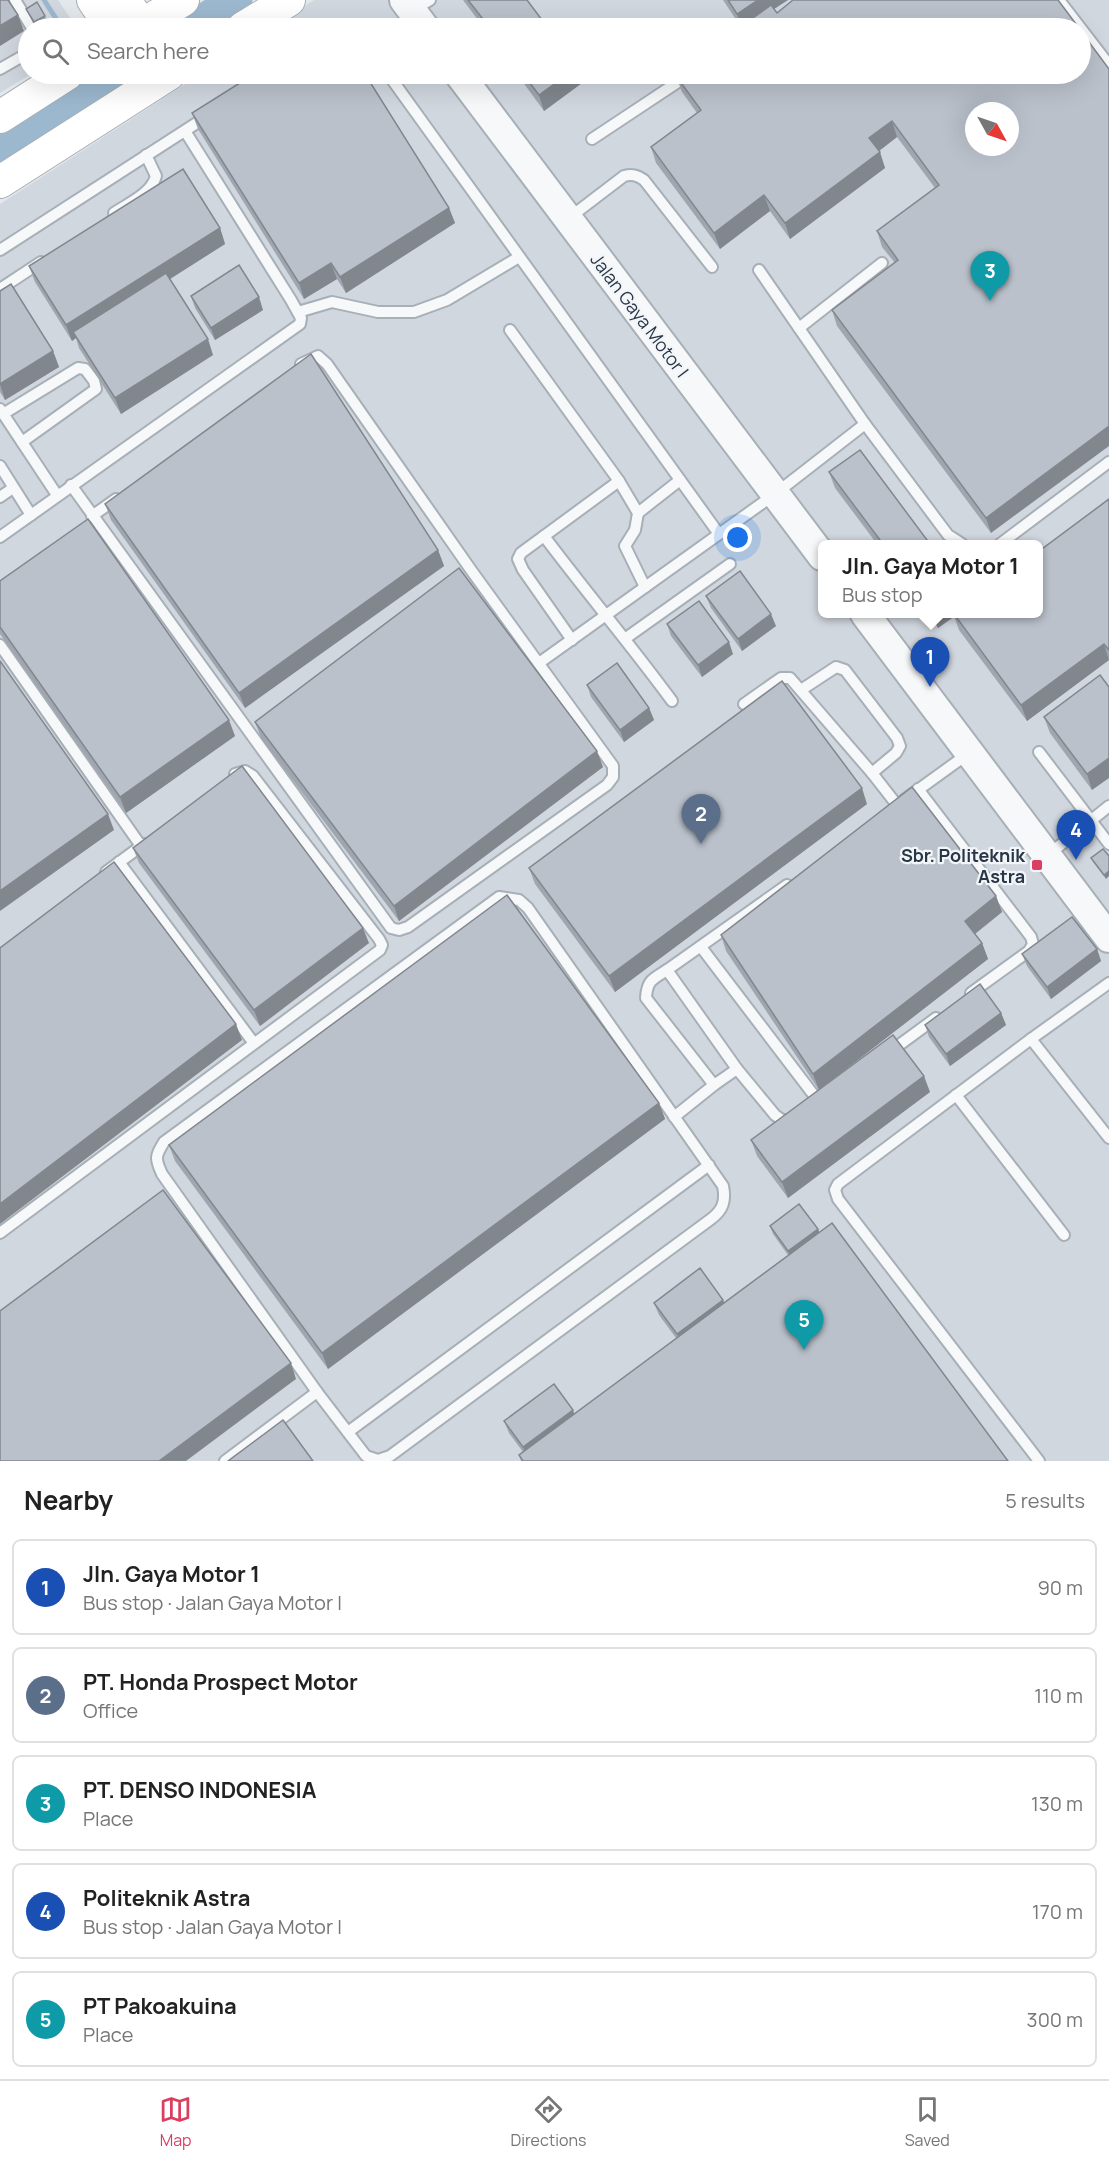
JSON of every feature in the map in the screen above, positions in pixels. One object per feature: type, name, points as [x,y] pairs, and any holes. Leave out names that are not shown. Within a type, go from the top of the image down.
[{"type":"main road","points":[[93,0],[125,18]]},
{"type":"main road","points":[[141,18],[183,0]]},
{"type":"main road","points":[[259,18],[289,0]]},
{"type":"main road","points":[[0,117],[52,84]]},
{"type":"main road","points":[[0,182],[141,84]]},
{"type":"street","name":"Jalan Gaya Motor I","points":[[467,84],[818,551]]},
{"type":"street","points":[[868,618],[1107,932]]},
{"type":"lane","points":[[15,0],[26,18]]},
{"type":"lane","points":[[1059,0],[1073,18]]},
{"type":"lane","points":[[1091,42],[1109,65]]},
{"type":"lane","points":[[0,69],[18,59]]},
{"type":"lane","points":[[395,84],[719,534]]},
{"type":"lane","points":[[592,139],[675,84]]},
{"type":"lane","points":[[0,250],[214,112]]},
{"type":"lane","points":[[0,537],[296,328],[301,318],[185,131]]},
{"type":"lane","points":[[109,216],[149,189],[154,183],[156,176],[146,155]]},
{"type":"lane","points":[[568,219],[624,176],[631,174],[638,176],[644,180],[712,267]]},
{"type":"lane","points":[[0,290],[50,256]]},
{"type":"lane","points":[[298,312],[332,302],[378,312],[414,312],[447,300],[519,257]]},
{"type":"lane","points":[[799,328],[882,263]]},
{"type":"lane","points":[[759,270],[865,424],[948,535],[956,540]]},
{"type":"lane","points":[[510,330],[619,482],[638,513],[635,530],[625,546],[645,587]]},
{"type":"lane","points":[[71,485],[391,928],[399,930],[408,927],[597,792],[613,777],[613,766],[471,570],[327,364],[318,357],[294,369]]},
{"type":"lane","points":[[22,442],[96,389],[94,381],[85,369],[78,368],[1,411],[57,495]]},
{"type":"lane","points":[[539,663],[775,494],[865,424]]},
{"type":"lane","points":[[1005,540],[1109,462]]},
{"type":"lane","points":[[0,466],[31,515]]},
{"type":"lane","points":[[638,513],[680,480]]},
{"type":"lane","points":[[572,640],[518,559],[521,553],[619,482]]},
{"type":"lane","points":[[0,497],[13,488]]},
{"type":"lane","points":[[92,516],[124,493]]},
{"type":"lane","points":[[544,536],[605,616],[626,638],[672,701]]},
{"type":"lane","points":[[626,638],[730,564]]},
{"type":"lane","points":[[461,578],[471,570]]},
{"type":"lane","points":[[0,645],[141,846]]},
{"type":"lane","points":[[801,690],[836,667],[845,670],[897,738],[900,746],[896,753],[872,773]]},
{"type":"lane","points":[[744,704],[781,678],[790,678],[872,773],[892,808],[969,752]]},
{"type":"lane","points":[[250,734],[260,727]]},
{"type":"lane","points":[[1039,752],[1109,844]]},
{"type":"lane","points":[[0,1233],[380,950],[382,945],[379,939],[253,776],[244,771],[236,773],[227,781]]},
{"type":"lane","points":[[918,789],[1031,938],[1033,944],[1029,951],[962,999]]},
{"type":"lane","points":[[1047,856],[1109,806]]},
{"type":"lane","points":[[100,876],[151,839]]},
{"type":"lane","points":[[119,862],[254,1042]]},
{"type":"lane","points":[[714,1085],[646,998],[647,987],[651,980],[701,947],[794,879]]},
{"type":"lane","points":[[500,897],[519,900],[528,908],[674,1117],[723,1186],[724,1204],[720,1212],[390,1456],[378,1460],[366,1456],[317,1392],[162,1174],[156,1154],[164,1142],[500,897]]},
{"type":"lane","points":[[701,947],[810,1108]]},
{"type":"lane","points":[[667,970],[737,1069],[775,1115],[782,1120],[791,1121],[828,1095]]},
{"type":"lane","points":[[1039,1461],[838,1199],[835,1190],[838,1184],[1109,983]]},
{"type":"lane","points":[[886,1054],[943,1013]]},
{"type":"lane","points":[[1031,1039],[1109,1138]]},
{"type":"lane","points":[[674,1117],[737,1069]]},
{"type":"lane","points":[[956,1095],[1064,1235]]},
{"type":"lane","points":[[348,1432],[708,1165]]},
{"type":"lane","points":[[225,1461],[317,1392]]},
{"type":"shaded area","points":[[0,0],[58,0],[70,18],[18,18],[18,82],[0,93]]},
{"type":"shaded area","points":[[314,0],[1109,0],[1109,1461],[0,1461],[0,204],[186,84],[1091,84],[1091,18],[286,18]]},
{"type":"building","points":[[0,0],[8,0],[18,15],[0,26]]},
{"type":"building","points":[[468,0],[527,0],[540,18],[482,18]]},
{"type":"building","points":[[728,0],[758,0],[737,14]]},
{"type":"building","points":[[793,0],[1058,0],[1072,18],[753,18],[771,5],[777,13]]},
{"type":"building","points":[[37,2],[45,16],[32,18],[26,9]]},
{"type":"building","points":[[1091,45],[1109,69],[1109,426],[986,518],[832,310],[898,260],[877,231],[939,185],[892,121],[869,138],[880,152],[785,223],[764,195],[714,233],[651,147],[701,110],[682,84],[1091,84]]},
{"type":"building","points":[[238,84],[371,84],[449,208],[340,277],[331,263],[299,283],[192,113]]},
{"type":"building","points":[[531,84],[554,84],[539,95]]},
{"type":"building","points":[[183,169],[220,228],[66,325],[29,266]]},
{"type":"building","points":[[239,265],[259,297],[211,328],[191,296]]},
{"type":"building","points":[[166,273],[208,339],[115,398],[73,332]]},
{"type":"building","points":[[11,284],[53,351],[0,384],[0,291]]},
{"type":"building","points":[[311,354],[438,550],[239,693],[105,504]]},
{"type":"building","points":[[860,450],[927,540],[880,540],[829,472]]},
{"type":"building","points":[[1109,499],[1109,650],[1104,644],[1021,705],[957,618],[1043,618],[1043,548]]},
{"type":"building","points":[[88,519],[229,720],[120,797],[0,627],[0,581]]},
{"type":"building","points":[[459,568],[597,751],[394,906],[255,722]]},
{"type":"building","points":[[740,571],[771,614],[738,639],[706,596]]},
{"type":"building","points":[[699,601],[729,642],[698,665],[667,624]]},
{"type":"building","points":[[0,661],[108,814],[0,891]]},
{"type":"building","points":[[617,663],[649,708],[620,730],[587,685]]},
{"type":"building","points":[[1100,675],[1109,687],[1109,758],[1087,774],[1044,717]]},
{"type":"building","points":[[782,681],[862,788],[609,976],[529,868]]},
{"type":"building","points":[[242,766],[363,928],[254,1010],[133,848]]},
{"type":"building","points":[[912,787],[996,896],[965,921],[982,943],[813,1074],[721,935]]},
{"type":"building","points":[[1103,849],[1109,856],[1109,871],[1104,875],[1091,858]]},
{"type":"building","points":[[114,862],[236,1024],[0,1204],[0,948]]},
{"type":"building","points":[[507,895],[659,1103],[322,1353],[169,1145]]},
{"type":"building","points":[[1072,917],[1097,949],[1047,987],[1022,954]]},
{"type":"building","points":[[980,984],[1001,1013],[946,1054],[925,1025]]},
{"type":"building","points":[[893,1035],[924,1076],[782,1182],[751,1140]]},
{"type":"building","points":[[163,1190],[291,1363],[159,1461],[0,1461],[0,1311]]},
{"type":"building","points":[[799,1204],[818,1229],[788,1251],[770,1226]]},
{"type":"building","points":[[832,1223],[1008,1461],[523,1461],[519,1455]]},
{"type":"building","points":[[700,1268],[723,1300],[677,1334],[654,1303]]},
{"type":"building","points":[[554,1384],[573,1410],[523,1447],[504,1421]]},
{"type":"building","points":[[283,1420],[313,1461],[228,1461]]},
{"type":"waterway","points":[[44,0],[56,18]]},
{"type":"waterway","points":[[207,18],[236,0]]},
{"type":"waterway","points":[[97,84],[100,88]]},
{"type":"waterway","points":[[0,152],[106,84]]},
{"type":"place","name":"PT. DENSO INDONESIA","points":[[990,301]]},
{"type":"place","name":"Jln. Gaya Motor 1","points":[[930,687]]},
{"type":"place","name":"PT. Honda Prospect Motor","points":[[701,844]]},
{"type":"place","name":"Politeknik Astra","points":[[1076,860]]},
{"type":"place","name":"Sbr. Politeknik Astra","points":[[1037,865]]},
{"type":"place","name":"PT Pakoakuina","points":[[804,1350]]}]
